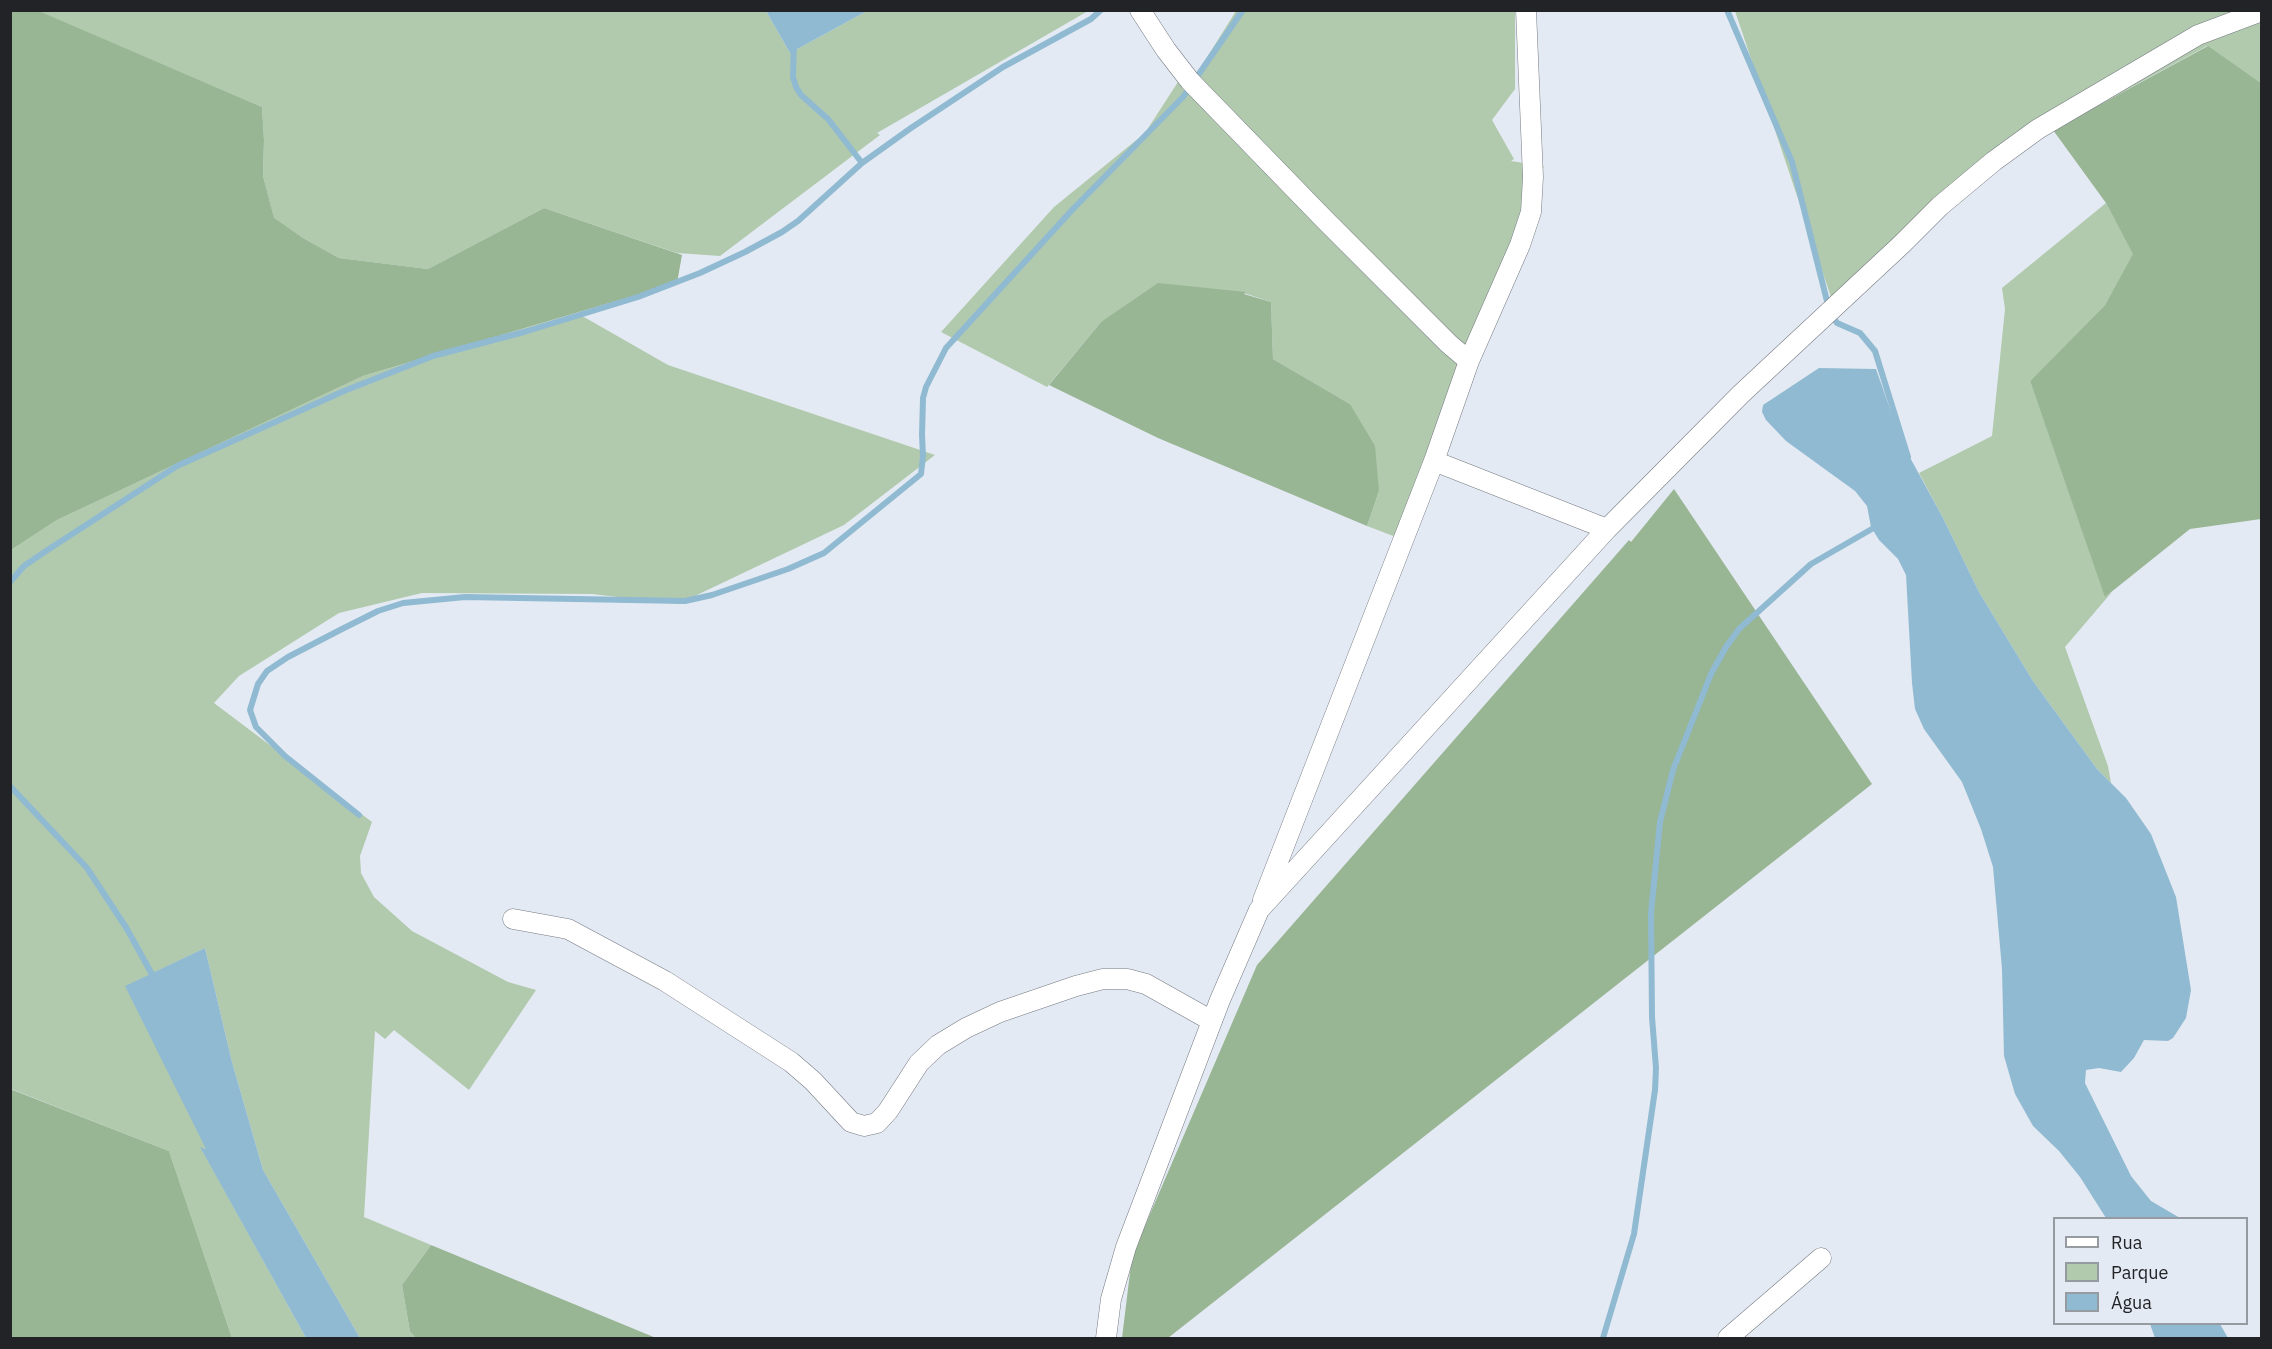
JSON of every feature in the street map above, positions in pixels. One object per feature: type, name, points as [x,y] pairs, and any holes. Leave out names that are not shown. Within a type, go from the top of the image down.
[{"type":"street","points":[[1140,10],[1166,50],[1198,89],[1254,149],[1449,344],[1469,361]]},
{"type":"street","points":[[1106,1338],[1111,1299],[1126,1247],[1212,1021],[1259,910],[1434,461],[1469,361],[1520,245],[1531,212],[1533,177],[1526,10]]},
{"type":"street","points":[[1259,910],[1607,529],[1741,394],[1940,206],[1994,161],[2038,129],[2198,35],[2254,13]]},
{"type":"street","points":[[1434,461],[1607,529]]},
{"type":"street","points":[[513,919],[574,931],[665,981],[791,1062],[813,1081],[851,1122],[858,1125],[877,1123],[888,1111],[919,1064],[938,1045],[966,1028],[1000,1012],[1076,986],[1103,979],[1126,979],[1146,984],[1212,1021]]},
{"type":"street","points":[[1728,1338],[1821,1258]]},
{"type":"green space","points":[[11,10],[41,12],[262,107],[263,176],[274,218],[303,238],[339,258],[428,269],[544,208],[682,255],[677,283],[363,376],[57,520],[11,550]]},
{"type":"green space","points":[[37,11],[766,11],[790,53],[867,11],[1088,11],[877,133],[880,135],[720,256],[677,253],[544,208],[428,269],[339,258],[274,219],[263,176],[262,107]]},
{"type":"green space","points":[[1236,11],[1515,11],[1515,89],[1492,120],[1514,159],[1511,161],[1544,166],[1396,537],[1367,526],[1379,491],[1350,404],[1273,359],[1271,302],[1244,293],[1101,322],[1047,387],[941,332],[1054,207],[1145,133],[1185,71],[1194,78]]},
{"type":"green space","points":[[1735,11],[2261,11],[2261,83],[2207,46],[2053,130],[1931,213],[1833,303]]},
{"type":"green space","points":[[2208,46],[2261,83],[2261,519],[2190,529],[2105,597],[2030,381],[2105,305],[2133,254],[2106,203],[2053,130]]},
{"type":"green space","points":[[2106,203],[2134,254],[2105,305],[2030,381],[2106,596],[2112,592],[2065,647],[2108,766],[2111,783],[2097,769],[2033,681],[1979,592],[1919,473],[1992,436],[2005,309],[2002,288]]},
{"type":"green space","points":[[1158,283],[1246,292],[1244,294],[1271,302],[1273,359],[1350,404],[1375,446],[1379,491],[1367,526],[1158,438],[1049,385],[1101,322]]},
{"type":"green space","points":[[577,313],[668,365],[935,455],[844,525],[678,604],[592,594],[422,593],[339,613],[239,676],[214,703],[372,822],[360,856],[361,873],[374,897],[412,931],[508,982],[536,990],[469,1090],[394,1030],[385,1039],[375,1031],[364,1217],[431,1245],[402,1285],[410,1332],[416,1338],[360,1338],[263,1170],[232,1062],[205,948],[126,986],[207,1149],[201,1148],[306,1338],[232,1338],[169,1151],[11,1089],[11,550],[57,520],[363,376]]},
{"type":"green space","points":[[1674,489],[1872,784],[1168,1338],[1122,1338],[1132,1256],[1257,965],[1629,540],[1631,542]]},
{"type":"green space","points":[[10,1089],[169,1151],[232,1338],[11,1338]]},
{"type":"green space","points":[[431,1245],[656,1338],[416,1338],[410,1332],[402,1285]]},
{"type":"water","points":[[766,11],[867,11],[790,53]]},
{"type":"water","points":[[1819,368],[1876,369],[1902,443],[1942,516],[1979,592],[2033,681],[2097,769],[2126,798],[2151,834],[2176,897],[2191,990],[2186,1018],[2173,1038],[2168,1041],[2144,1040],[2134,1058],[2121,1072],[2099,1068],[2086,1070],[2085,1083],[2131,1176],[2151,1201],[2178,1217],[2105,1217],[2080,1177],[2059,1151],[2033,1126],[2015,1094],[2004,1056],[2002,969],[1993,867],[1962,782],[1924,729],[1915,709],[1906,575],[1898,559],[1879,540],[1871,527],[1867,506],[1855,491],[1786,441],[1766,420],[1762,412],[1763,405]]},
{"type":"water","points":[[205,948],[232,1062],[263,1170],[360,1338],[306,1338],[200,1147],[206,1149],[125,986]]},
{"type":"water","points":[[2150,1325],[2221,1325],[2228,1338],[2155,1338]]},
{"type":"waterway","points":[[10,582],[24,566],[177,466],[344,391],[433,356],[524,332],[638,297],[700,273],[745,252],[798,221],[862,163],[911,128],[1003,67],[1091,19],[1101,10]]},
{"type":"waterway","points":[[359,815],[285,756],[256,727],[250,710],[258,684],[267,671],[288,657],[378,611],[403,603],[465,597],[685,601],[712,595],[788,569],[824,553],[921,474],[923,398],[926,387],[946,348],[1073,209],[1183,97],[1243,10]]},
{"type":"waterway","points":[[1727,10],[1792,162],[1830,313],[1837,323],[1860,333],[1875,351],[1908,457]]},
{"type":"waterway","points":[[794,42],[793,77],[796,87],[801,95],[828,119],[862,163]]},
{"type":"waterway","points":[[1603,1338],[1634,1234],[1655,1090],[1651,913],[1660,822],[1673,770],[1711,674],[1739,629],[1811,564],[1877,526]]},
{"type":"waterway","points":[[10,786],[87,868],[127,929],[154,978]]}]
